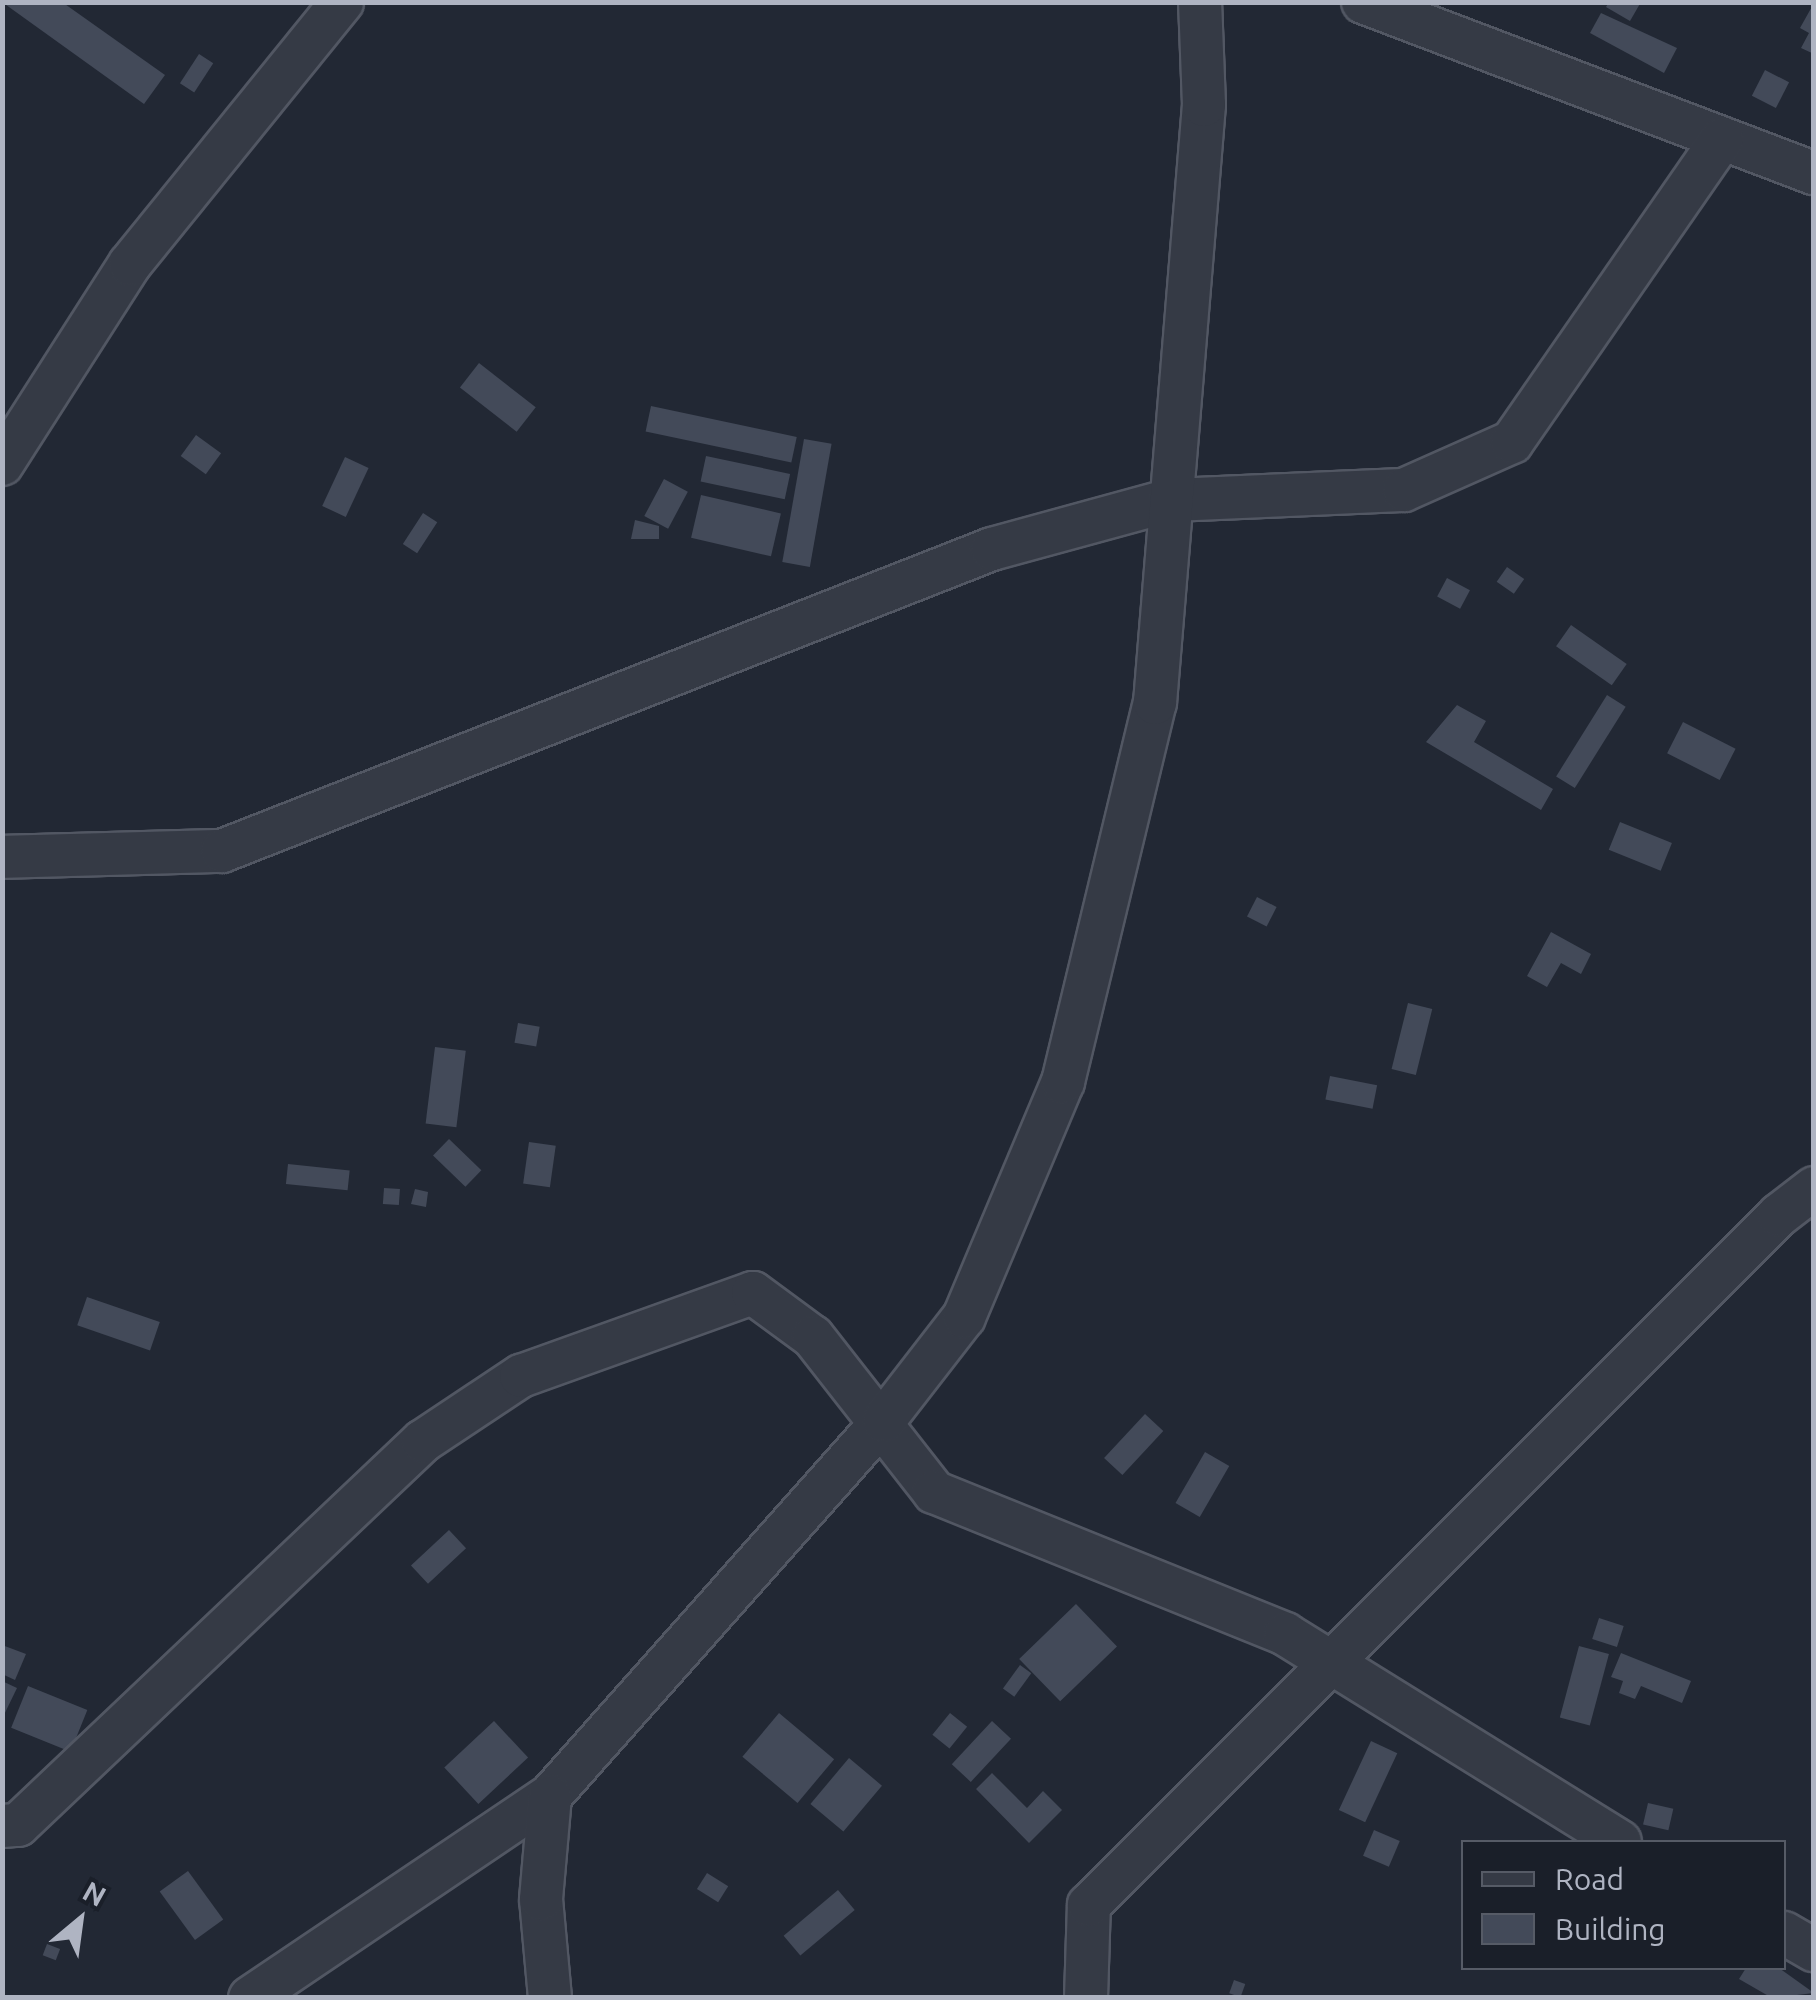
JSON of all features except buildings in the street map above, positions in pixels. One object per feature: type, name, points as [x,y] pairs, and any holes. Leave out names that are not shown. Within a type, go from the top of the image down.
[{"type":"street","points":[[2,464],[130,264],[342,2]]},
{"type":"street","points":[[250,1998],[550,1796],[884,1420],[964,1317],[1062,1082],[1155,703],[1204,105],[1200,2]]},
{"type":"street","points":[[1363,2],[1814,173]]},
{"type":"street","points":[[2,857],[222,851],[992,549],[1171,500],[1404,490],[1512,442],[1722,138]]},
{"type":"street","points":[[1086,1998],[1089,1906],[1814,1188]]},
{"type":"street","points":[[2,1826],[18,1825],[423,1440],[521,1376],[753,1294],[813,1337],[884,1420],[934,1492],[1285,1634],[1617,1840]]},
{"type":"street","points":[[550,1796],[541,1899],[550,1998]]},
{"type":"street","points":[[1786,1934],[1814,1950]]}]
